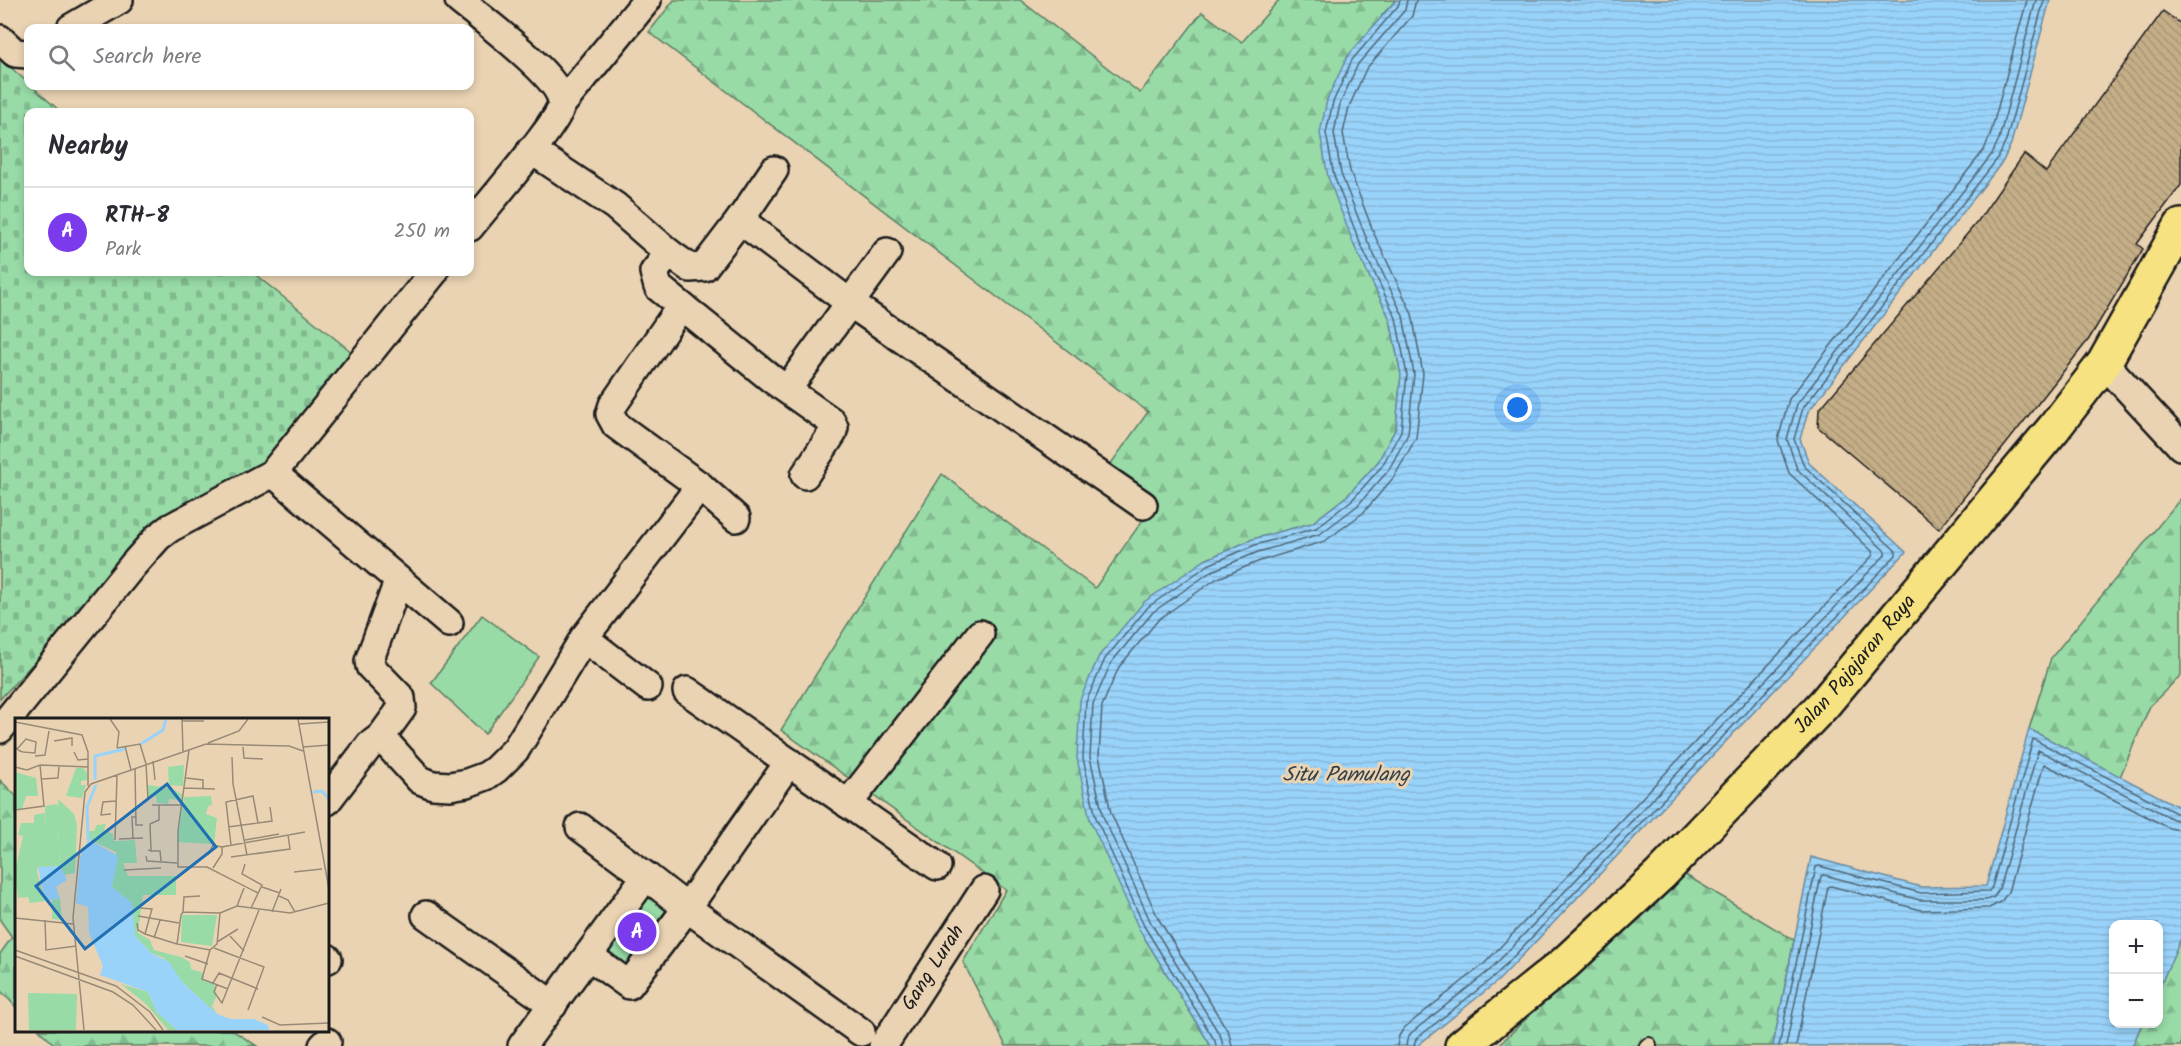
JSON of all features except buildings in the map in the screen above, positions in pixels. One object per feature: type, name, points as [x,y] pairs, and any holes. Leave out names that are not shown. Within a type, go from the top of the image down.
[{"type":"main road","name":"Jalan Pajajaran Raya","points":[[1462,1046],[1565,963],[1651,883],[1808,721],[1938,569],[2054,428],[2104,363],[2181,226]]},
{"type":"street","points":[[78,24],[119,0]]},
{"type":"street","points":[[459,0],[533,62],[558,90],[562,104]]},
{"type":"street","points":[[474,222],[559,113],[562,104],[647,0]]},
{"type":"street","points":[[0,39],[15,53],[24,54]]},
{"type":"street","points":[[531,150],[615,206],[669,253],[690,268],[704,267],[774,170]]},
{"type":"street","points":[[740,220],[850,303],[1143,505]]},
{"type":"street","points":[[796,377],[887,252]]},
{"type":"street","points":[[669,253],[654,272],[654,279],[658,287],[773,380],[831,421],[834,427],[832,434],[805,475]]},
{"type":"street","points":[[13,720],[133,565],[158,537],[170,528],[273,473],[424,276]]},
{"type":"street","points":[[681,306],[613,405],[610,414],[616,425],[700,486],[736,518]]},
{"type":"street","points":[[2104,363],[2181,446]]},
{"type":"street","points":[[273,473],[398,582],[449,623]]},
{"type":"street","points":[[381,737],[420,780],[434,785],[450,786],[486,776],[506,761],[516,749],[584,638],[700,486]]},
{"type":"street","points":[[328,800],[370,745],[381,737],[402,708],[401,698],[370,666],[369,661],[398,582]]},
{"type":"street","points":[[848,804],[980,634]]},
{"type":"street","points":[[584,638],[648,687]]},
{"type":"street","points":[[687,691],[938,866]]},
{"type":"street","points":[[589,956],[629,985],[687,908],[789,762]]},
{"type":"street","points":[[580,827],[687,908],[881,1041]]},
{"type":"street","points":[[522,1046],[646,876]]},
{"type":"street","name":"Gang Lurah","points":[[881,1041],[984,890]]},
{"type":"street","points":[[426,915],[553,1005]]},
{"type":"green space","points":[[674,0],[1020,0],[1140,93],[1202,12],[1242,42],[1279,0],[1396,0],[1382,15],[1354,245],[1390,319],[1401,375],[1396,428],[1378,462],[1348,495],[1312,523],[1253,539],[1205,560],[1139,929],[1211,1046],[1006,1046],[963,962],[1006,890],[781,730],[942,474],[1095,588],[1152,507],[1107,469],[1148,412],[649,32]]},
{"type":"green space","points":[[0,58],[24,79],[24,90],[36,90],[56,108],[24,108],[24,276],[257,276],[363,361],[269,468],[146,541],[0,699]]},
{"type":"green space","points":[[2181,498],[2181,675],[2150,706],[2120,777],[2029,729],[2051,658]]},
{"type":"green space","points":[[482,615],[539,657],[485,734],[431,683]]},
{"type":"green space","points":[[0,780],[15,795],[15,1006],[0,990],[0,954],[12,937],[0,920]]},
{"type":"green space","points":[[1679,871],[1794,940],[1773,1046],[1498,1046]]},
{"type":"green space","points":[[646,876],[687,908],[629,985],[589,956]]},
{"type":"green space","points":[[2181,938],[2181,1046],[2132,1046],[2140,1028],[2163,1028],[2163,979]]},
{"type":"green space","points":[[40,1031],[234,1031],[257,1046],[56,1046]]},
{"type":"water","name":"Situ Pamulang","points":[[1396,0],[2050,0],[2011,144],[2003,161],[1808,412],[1800,439],[1809,463],[1906,552],[1499,980],[1417,1046],[1211,1046],[1139,929],[1090,820],[1077,758],[1080,700],[1099,656],[1144,602],[1205,560],[1253,539],[1312,523],[1348,495],[1378,462],[1396,428],[1401,375],[1390,319],[1354,245],[1328,177],[1320,133],[1327,100],[1347,57]]},
{"type":"water","points":[[2029,729],[2181,808],[2181,938],[2163,979],[2163,920],[2109,920],[2109,1028],[2140,1028],[2132,1046],[1773,1046],[1811,857],[1921,887],[1986,886]]},
{"type":"place","name":"RTH-8","points":[[637,932]]}]
